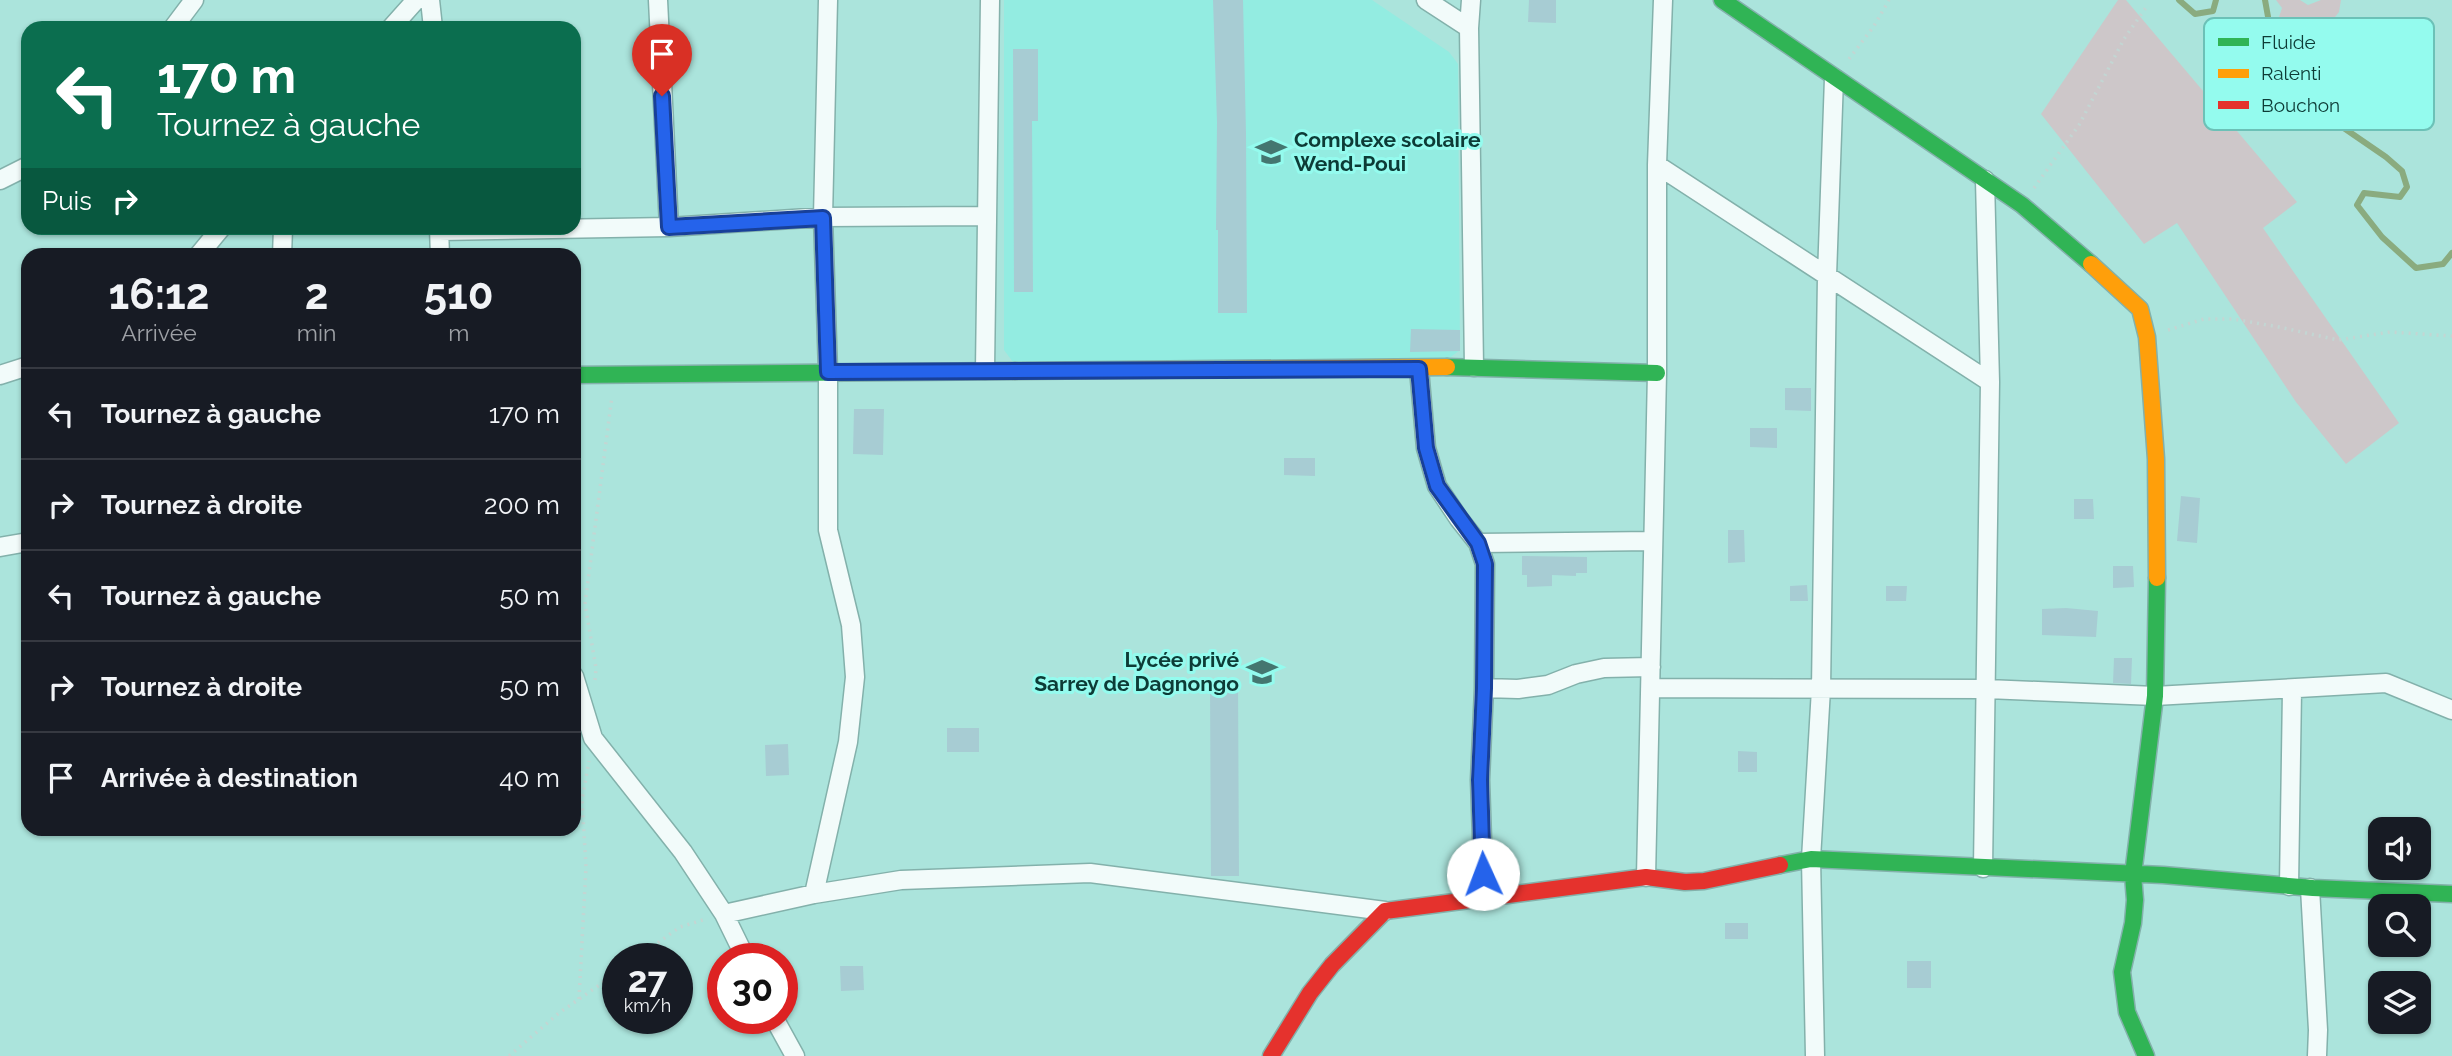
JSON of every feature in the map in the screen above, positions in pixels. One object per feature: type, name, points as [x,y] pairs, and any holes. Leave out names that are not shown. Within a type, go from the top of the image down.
[{"type":"street","points":[[178,21],[194,0]]},
{"type":"street","points":[[397,21],[416,0]]},
{"type":"street","points":[[430,0],[432,21]]},
{"type":"street","points":[[658,0],[669,227]]},
{"type":"street","points":[[814,894],[848,742],[855,677],[851,625],[828,530],[828,372],[823,218],[828,0]]},
{"type":"street","points":[[985,370],[990,0]]},
{"type":"street","points":[[1426,0],[1469,27]]},
{"type":"street","points":[[1472,0],[1469,27],[1474,367]]},
{"type":"street","points":[[1646,877],[1657,373],[1657,165],[1663,0]]},
{"type":"street","points":[[1722,0],[2022,205],[2132,299],[2140,309],[2147,337],[2156,458],[2155,696],[2133,876],[2133,923],[2122,972],[2127,1012],[2147,1056]]},
{"type":"street","points":[[1815,1056],[1811,859],[1821,689],[1827,276],[1834,78]]},
{"type":"street","points":[[1657,165],[1990,382]]},
{"type":"street","points":[[0,180],[21,170]]},
{"type":"street","points":[[1983,868],[1990,382],[1985,180]]},
{"type":"street","points":[[581,228],[669,227],[823,218],[986,216]]},
{"type":"street","points":[[581,376],[1474,367],[1657,373]]},
{"type":"street","points":[[0,375],[21,368]]},
{"type":"street","points":[[1419,369],[1426,448],[1437,486],[1478,543],[1485,564],[1480,780],[1484,898]]},
{"type":"street","points":[[1478,543],[1653,541]]},
{"type":"street","points":[[0,547],[21,543]]},
{"type":"street","points":[[1484,688],[1518,689],[1548,685],[1576,674],[1604,668],[1651,667]]},
{"type":"street","points":[[1650,688],[1987,689],[2155,696],[2292,690],[2386,682],[2452,710]]},
{"type":"street","points":[[2289,886],[2292,690]]},
{"type":"street","points":[[581,699],[593,738],[683,852],[724,914],[738,943]]},
{"type":"street","points":[[724,914],[814,894],[901,880],[1090,873],[1385,911],[1646,877],[1685,882],[1704,881],[1811,859],[2133,876],[2163,875],[2310,888],[2452,894]]},
{"type":"street","points":[[2310,888],[2317,1056]]},
{"type":"street","points":[[1271,1056],[1310,993],[1332,965],[1385,911]]},
{"type":"street","points":[[783,1034],[795,1056]]},
{"type":"path","points":[[1834,78],[1874,26],[1889,0]]},
{"type":"path","points":[[2022,205],[2079,125],[2124,39],[2147,6]]},
{"type":"path","points":[[2147,337],[2204,319],[2256,323],[2338,340],[2390,332],[2452,336]]},
{"type":"path","points":[[658,943],[680,928],[724,914]]},
{"type":"path","points":[[509,1056],[559,1013],[602,983]]},
{"type":"shaded area","points":[[1004,0],[1372,0],[1449,52],[1458,64],[1460,350],[1448,359],[1013,362],[1004,350]]},
{"type":"shaded area","points":[[2118,0],[2126,0],[2204,92],[2204,130],[2236,130],[2297,202],[2263,228],[2399,423],[2346,464],[2296,402],[2177,223],[2144,244],[2041,114]]},
{"type":"shaded area","points":[[2276,0],[2300,0],[2308,5],[2321,0],[2341,0],[2339,12],[2334,18],[2279,18],[2282,8]]},
{"type":"building","points":[[1213,0],[1243,0],[1247,313],[1218,313]]},
{"type":"building","points":[[1529,0],[1556,0],[1556,23],[1528,22]]},
{"type":"building","points":[[1013,49],[1038,49],[1038,121],[1032,121],[1033,292],[1014,292]]},
{"type":"building","points":[[1411,329],[1460,330],[1460,351],[1410,352]]},
{"type":"building","points":[[1785,388],[1811,388],[1811,411],[1785,410]]},
{"type":"building","points":[[854,409],[884,409],[883,455],[853,454]]},
{"type":"building","points":[[1750,428],[1777,428],[1777,448],[1750,447]]},
{"type":"building","points":[[1284,458],[1315,458],[1315,476],[1284,475]]},
{"type":"building","points":[[2181,496],[2200,498],[2197,543],[2177,541]]},
{"type":"building","points":[[2074,499],[2093,499],[2094,519],[2074,519]]},
{"type":"building","points":[[1728,530],[1744,530],[1745,562],[1728,563]]},
{"type":"building","points":[[1522,556],[1587,557],[1587,573],[1576,573],[1576,576],[1552,575],[1552,586],[1527,587],[1527,575],[1522,575]]},
{"type":"building","points":[[2113,566],[2133,566],[2134,587],[2113,588]]},
{"type":"building","points":[[1807,585],[1808,601],[1790,601],[1790,586]]},
{"type":"building","points":[[1886,586],[1907,586],[1906,601],[1886,601]]},
{"type":"building","points":[[2042,609],[2098,611],[2096,637],[2042,635]]},
{"type":"building","points":[[2114,658],[2132,658],[2131,684],[2113,683]]},
{"type":"building","points":[[1238,682],[1239,876],[1211,876],[1210,683]]},
{"type":"building","points":[[947,728],[979,728],[979,752],[947,752]]},
{"type":"building","points":[[788,744],[789,775],[766,776],[765,745]]},
{"type":"building","points":[[1738,751],[1757,752],[1757,772],[1738,772]]},
{"type":"building","points":[[1725,923],[1748,923],[1748,939],[1725,939]]},
{"type":"building","points":[[1907,961],[1931,961],[1931,988],[1907,988]]},
{"type":"building","points":[[840,966],[863,966],[864,990],[841,991]]},
{"type":"waterway","points":[[2179,0],[2195,14],[2213,11],[2216,0]]},
{"type":"waterway","points":[[2265,0],[2268,18]]},
{"type":"waterway","points":[[2347,130],[2402,171],[2407,187],[2400,197],[2364,193],[2357,205],[2382,237],[2416,268],[2443,264],[2452,253]]},
{"type":"traffic: fast","points":[[1722,0],[2022,205],[2091,264]]},
{"type":"traffic: fast","points":[[1447,367],[1657,373]]},
{"type":"traffic: fast","points":[[581,375],[1015,371]]},
{"type":"traffic: fast","points":[[2146,1056],[2127,1012],[2122,972],[2133,923],[2133,875],[2155,696],[2157,578]]},
{"type":"traffic: fast","points":[[1780,865],[1811,859],[2163,875],[2313,888],[2452,894]]},
{"type":"traffic: slow","points":[[2091,264],[2140,309],[2147,337],[2156,459],[2157,578]]},
{"type":"traffic: slow","points":[[1015,371],[1447,367]]},
{"type":"traffic: jam","points":[[1271,1056],[1310,993],[1332,965],[1385,911],[1646,877],[1685,882],[1704,881],[1780,865]]},
{"type":"place","name":"Complexe scolaire Wend-Poui","points":[[1271,152]]},
{"type":"place","name":"Lycée privé Sarrey de Dagnongo","points":[[1262,672]]},
{"type":"route","points":[[662,96],[669,227],[823,218],[828,372],[1419,369],[1426,448],[1437,486],[1478,543],[1485,564],[1480,780],[1483,874]]}]
